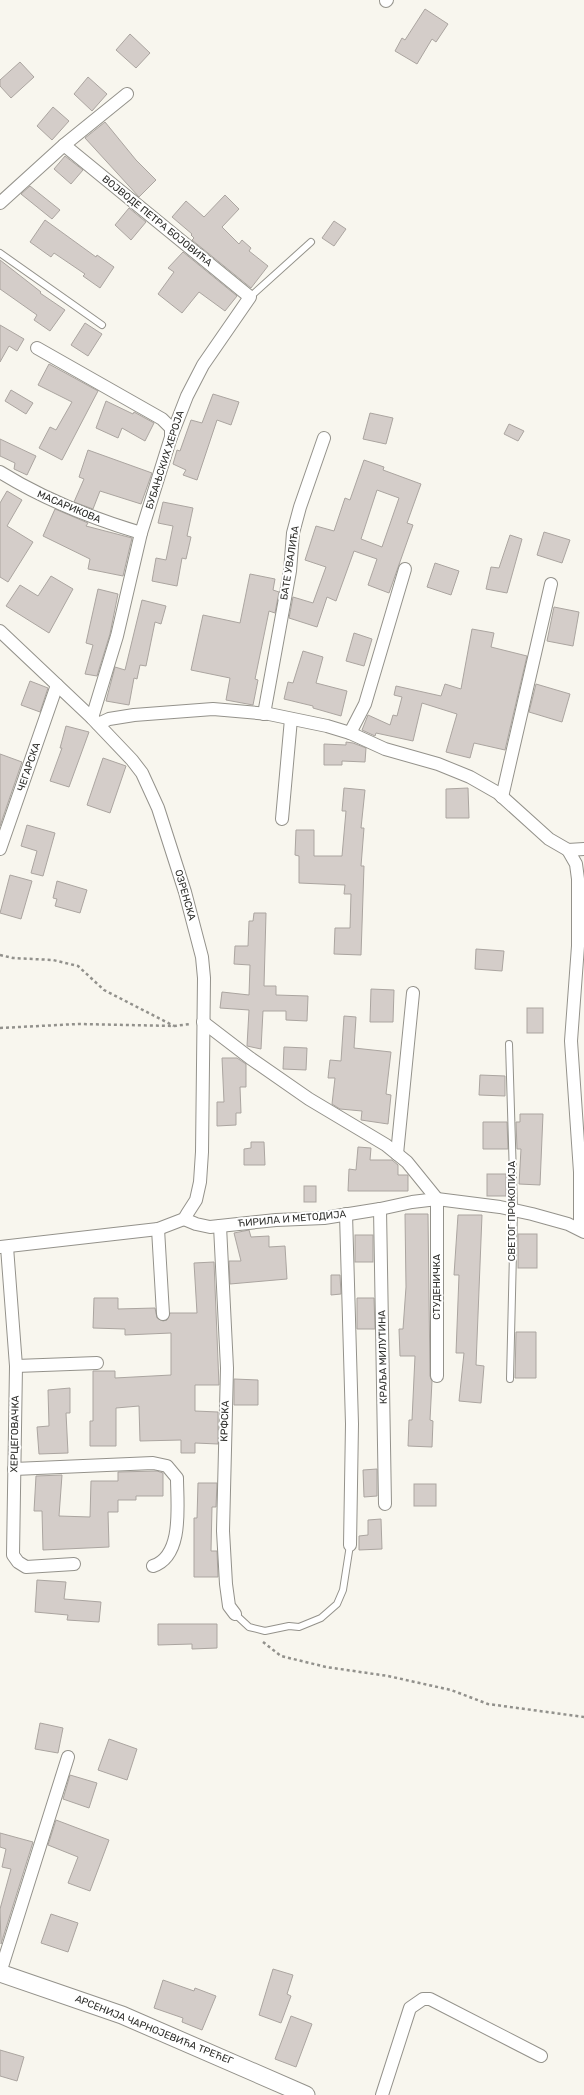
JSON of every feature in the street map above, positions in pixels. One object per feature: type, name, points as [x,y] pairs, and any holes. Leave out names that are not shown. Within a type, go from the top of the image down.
[{"type":"main road","name":"АРСЕНИЈА ЧАРНОЈЕВИЋА ТРЕЋЕГ","points":[[0,1973],[122,2015],[306,2095]]},
{"type":"street","points":[[0,203],[64,145],[127,94]]},
{"type":"street","name":"ВОЈВОДЕ ПЕТРА БОЈОВИЋА","points":[[64,145],[250,297]]},
{"type":"street","name":"БУБАЊСКИХ ХЕРОЈА","points":[[95,721],[142,533],[171,437],[187,396],[204,365],[250,297]]},
{"type":"street","points":[[37,348],[162,419],[171,428],[171,437]]},
{"type":"street","name":"БАТЕ УВАЛИЋА","points":[[264,714],[290,571],[293,533],[300,507],[324,438]]},
{"type":"street","name":"МАСАРИКОВА","points":[[0,472],[28,489],[62,506],[113,525],[142,533]]},
{"type":"street","points":[[350,733],[365,704],[405,569]]},
{"type":"street","points":[[502,797],[551,584]]},
{"type":"street","name":"ОЗРЕНСКА","points":[[0,631],[95,721],[132,760],[142,773],[158,808],[185,892],[202,957],[203,1022],[200,1182],[196,1200],[184,1218]]},
{"type":"street","name":"ЧЕГАРСКА","points":[[0,849],[57,685]]},
{"type":"street","points":[[95,721],[134,714],[213,709],[264,714],[350,733],[385,750],[460,773],[484,784],[502,797],[542,834],[568,850],[576,864],[578,879],[578,946],[570,1041],[580,1172],[582,1230]]},
{"type":"street","points":[[282,819],[291,719]]},
{"type":"street","points":[[568,850],[584,849]]},
{"type":"street","points":[[397,1154],[413,993]]},
{"type":"street","points":[[203,1022],[250,1058],[309,1099],[375,1138],[397,1154],[418,1174],[436,1199]]},
{"type":"street","name":"ЋИРИЛА И МЕТОДИЈА","points":[[184,1218],[203,1226],[220,1226],[276,1220],[324,1218],[436,1199],[514,1210],[558,1221],[582,1230]]},
{"type":"street","name":"СТУДЕНИЧКА","points":[[436,1199],[437,1376]]},
{"type":"street","name":"КРАЉА МИЛУТИНА","points":[[380,1209],[385,1504]]},
{"type":"street","points":[[346,1214],[352,1424],[350,1545]]},
{"type":"street","points":[[3,1247],[158,1229],[184,1218]]},
{"type":"street","name":"КРФСКА","points":[[220,1226],[227,1368],[222,1531],[229,1606],[235,1614]]},
{"type":"street","points":[[158,1229],[162,1314]]},
{"type":"street","name":"ХЕРЦЕГОВАЧКА","points":[[3,1247],[16,1366],[13,1555],[18,1562],[26,1567],[74,1564]]},
{"type":"street","points":[[16,1366],[97,1363]]},
{"type":"street","points":[[14,1469],[153,1463],[167,1466],[177,1478],[177,1522],[170,1553],[163,1562],[153,1566]]},
{"type":"street","points":[[0,1973],[68,1757]]},
{"type":"street","points":[[382,2095],[410,2008],[423,1999],[430,1998],[541,2056]]},
{"type":"lane","name":"БУБАЊСКИХ ХЕРОЈА","points":[[250,297],[311,242]]},
{"type":"lane","points":[[0,253],[102,325]]},
{"type":"lane","name":"СВЕТОГ ПРОКОПИЈА","points":[[509,1044],[514,1210],[510,1379]]},
{"type":"lane","points":[[235,1614],[249,1627],[258,1630],[272,1631],[284,1627],[306,1625],[321,1618],[333,1609],[343,1590],[350,1545]]},
{"type":"path","points":[[0,955],[13,958],[53,960],[78,966],[104,990],[174,1026]]},
{"type":"path","points":[[0,1028],[78,1024],[174,1026],[203,1022]]},
{"type":"path","points":[[258,1630],[266,1645],[281,1656],[291,1659],[326,1667],[388,1676],[452,1690],[488,1704],[584,1717]]},
{"type":"building","points":[[425,9],[448,24],[436,42],[432,39],[417,64],[395,51],[402,38],[405,40]]},
{"type":"building","points":[[130,34],[150,53],[136,68],[116,50]]},
{"type":"building","points":[[20,62],[34,77],[11,98],[0,86],[0,80]]},
{"type":"building","points":[[88,77],[107,94],[92,111],[74,94]]},
{"type":"building","points":[[53,107],[69,121],[52,140],[37,126]]},
{"type":"building","points":[[105,122],[136,160],[156,180],[139,197],[85,138]]},
{"type":"building","points":[[65,156],[83,170],[71,184],[54,169]]},
{"type":"building","points":[[30,186],[60,210],[52,219],[21,194]]},
{"type":"building","points":[[225,195],[239,209],[222,227],[239,244],[242,240],[251,248],[249,251],[268,266],[251,288],[192,240],[194,238],[191,235],[192,234],[172,217],[186,201],[204,217]]},
{"type":"building","points":[[129,208],[146,222],[131,240],[115,225]]},
{"type":"building","points":[[45,220],[96,257],[97,255],[114,267],[100,288],[83,276],[85,274],[54,253],[51,257],[30,242]]},
{"type":"building","points":[[334,221],[346,229],[334,246],[322,238]]},
{"type":"building","points":[[183,252],[237,296],[225,311],[199,292],[182,313],[158,294],[174,272],[168,268]]},
{"type":"building","points":[[0,260],[41,292],[40,293],[65,310],[50,331],[34,320],[37,315],[0,289]]},
{"type":"building","points":[[85,323],[102,334],[88,356],[71,345]]},
{"type":"building","points":[[0,325],[24,339],[17,351],[9,346],[0,362]]},
{"type":"building","points":[[49,364],[98,391],[62,460],[39,448],[50,427],[56,430],[72,402],[38,385]]},
{"type":"building","points":[[11,390],[33,403],[26,414],[5,401]]},
{"type":"building","points":[[213,394],[239,402],[231,425],[217,420],[197,480],[183,475],[186,470],[173,464],[177,450],[180,451],[191,420],[202,423]]},
{"type":"building","points":[[106,401],[133,414],[134,412],[154,423],[145,441],[122,428],[118,438],[96,428]]},
{"type":"building","points":[[370,413],[393,418],[386,444],[363,439]]},
{"type":"building","points":[[509,424],[524,431],[518,441],[504,434]]},
{"type":"building","points":[[0,439],[36,456],[27,475],[14,469],[15,463],[0,456]]},
{"type":"building","points":[[88,450],[152,473],[141,504],[100,491],[93,509],[74,502],[84,479],[79,477]]},
{"type":"building","points":[[364,460],[384,467],[383,470],[421,484],[407,523],[413,525],[389,593],[368,585],[377,559],[354,551],[336,601],[327,597],[317,627],[289,618],[293,597],[313,603],[326,567],[305,560],[316,526],[334,531],[345,498],[350,500]],"holes":[[[377,490],[399,498],[382,547],[361,539]]]},
{"type":"building","points":[[7,491],[22,500],[7,526],[33,542],[8,582],[0,577],[0,503]]},
{"type":"building","points":[[163,502],[193,508],[187,536],[191,537],[186,559],[182,558],[177,586],[152,581],[156,558],[166,560],[173,526],[158,523]]},
{"type":"building","points":[[55,509],[88,523],[86,526],[132,538],[123,576],[88,569],[90,559],[43,536]]},
{"type":"building","points":[[544,532],[570,540],[562,563],[537,555]]},
{"type":"building","points":[[510,535],[522,539],[507,593],[486,589],[491,567],[499,568]]},
{"type":"building","points":[[435,563],[459,571],[451,595],[427,587]]},
{"type":"building","points":[[250,574],[275,579],[273,590],[279,592],[275,613],[269,611],[255,679],[258,680],[253,705],[226,700],[230,678],[191,670],[203,615],[240,623]]},
{"type":"building","points":[[51,576],[73,589],[49,633],[6,606],[20,585],[38,596]]},
{"type":"building","points":[[98,589],[118,594],[110,634],[97,676],[85,674],[93,645],[86,643]]},
{"type":"building","points":[[142,600],[166,606],[161,624],[155,622],[146,666],[140,665],[137,679],[134,678],[129,705],[106,701],[115,667],[125,670]]},
{"type":"building","points":[[554,607],[579,612],[573,646],[547,641]]},
{"type":"building","points":[[472,629],[494,633],[491,647],[527,656],[505,750],[474,743],[470,758],[446,752],[457,714],[422,703],[413,741],[376,733],[375,736],[362,730],[368,715],[390,725],[393,715],[397,716],[402,697],[394,695],[396,686],[441,696],[445,684],[461,689]]},
{"type":"building","points":[[354,633],[372,639],[364,666],[346,661]]},
{"type":"building","points":[[303,651],[323,657],[316,683],[347,691],[341,716],[313,708],[313,706],[284,699],[288,682],[293,683]]},
{"type":"building","points":[[30,681],[48,688],[40,712],[21,705]]},
{"type":"building","points":[[536,684],[570,694],[562,722],[529,712]]},
{"type":"building","points":[[66,726],[89,732],[69,787],[50,781],[62,748],[60,748]]},
{"type":"building","points":[[346,742],[366,748],[365,762],[342,761],[342,765],[324,765],[324,744],[346,745]]},
{"type":"building","points":[[0,754],[22,762],[0,826]]},
{"type":"building","points":[[103,758],[126,766],[110,813],[87,805]]},
{"type":"building","points":[[344,788],[365,790],[361,828],[364,828],[361,866],[364,866],[361,955],[334,954],[335,928],[350,928],[351,894],[344,894],[345,885],[299,883],[299,856],[295,855],[296,830],[314,830],[314,856],[342,856],[346,811],[342,811]]},
{"type":"building","points":[[468,788],[469,818],[446,818],[446,789]]},
{"type":"building","points":[[27,825],[55,833],[43,876],[31,873],[37,851],[21,846]]},
{"type":"building","points":[[10,875],[32,881],[21,919],[0,913]]},
{"type":"building","points":[[57,881],[87,890],[80,913],[55,906],[57,899],[53,898]]},
{"type":"building","points":[[254,913],[266,913],[264,986],[276,986],[276,995],[308,996],[307,1021],[286,1020],[286,1011],[263,1011],[261,1049],[247,1046],[249,1010],[220,1008],[222,992],[249,995],[250,965],[234,964],[235,946],[248,946],[249,921],[253,921]]},
{"type":"building","points":[[476,949],[504,951],[502,971],[475,969]]},
{"type":"building","points":[[371,989],[394,990],[393,1022],[370,1022]]},
{"type":"building","points":[[527,1008],[543,1008],[543,1033],[527,1033]]},
{"type":"building","points":[[344,1016],[356,1017],[354,1048],[391,1052],[386,1094],[391,1095],[388,1124],[361,1120],[362,1111],[340,1109],[332,1104],[335,1078],[328,1078],[330,1060],[341,1061]]},
{"type":"building","points":[[284,1047],[307,1048],[306,1070],[283,1069]]},
{"type":"building","points":[[222,1058],[237,1058],[246,1064],[246,1087],[240,1087],[241,1113],[236,1113],[236,1125],[217,1126],[217,1102],[224,1102]]},
{"type":"building","points":[[480,1075],[505,1076],[505,1096],[479,1095]]},
{"type":"building","points":[[520,1114],[543,1114],[540,1185],[519,1184],[521,1149],[517,1149],[516,1122],[520,1122]]},
{"type":"building","points":[[483,1122],[507,1122],[508,1149],[483,1149]]},
{"type":"building","points":[[251,1142],[264,1142],[265,1165],[244,1165],[244,1149],[251,1148]]},
{"type":"building","points":[[358,1147],[371,1148],[370,1160],[392,1160],[398,1165],[398,1175],[408,1175],[408,1191],[348,1191],[349,1169],[356,1170]]},
{"type":"building","points":[[487,1174],[506,1174],[506,1196],[487,1196]]},
{"type":"building","points":[[304,1186],[316,1186],[316,1202],[304,1202]]},
{"type":"building","points":[[405,1214],[428,1214],[430,1376],[432,1381],[430,1420],[433,1421],[432,1447],[408,1446],[409,1420],[412,1420],[415,1356],[400,1356],[399,1329],[403,1329],[406,1287]]},
{"type":"building","points":[[458,1215],[482,1215],[476,1365],[484,1366],[481,1403],[459,1401],[464,1353],[456,1353],[459,1275],[454,1275]]},
{"type":"building","points":[[249,1230],[251,1237],[269,1236],[269,1247],[285,1246],[287,1279],[230,1284],[229,1261],[241,1261],[234,1233]]},
{"type":"building","points":[[518,1234],[537,1234],[537,1268],[518,1268]]},
{"type":"building","points":[[355,1235],[373,1235],[373,1262],[355,1262]]},
{"type":"building","points":[[214,1262],[219,1385],[195,1385],[195,1411],[218,1412],[218,1444],[195,1443],[195,1453],[181,1453],[181,1440],[140,1441],[139,1406],[116,1408],[116,1446],[90,1446],[90,1421],[93,1421],[93,1371],[115,1371],[115,1378],[171,1375],[171,1333],[125,1335],[125,1329],[93,1328],[94,1298],[118,1298],[118,1309],[155,1308],[157,1318],[163,1321],[167,1320],[170,1313],[197,1313],[194,1263]]},
{"type":"building","points":[[331,1275],[340,1275],[341,1294],[331,1295]]},
{"type":"building","points":[[357,1298],[374,1298],[375,1329],[357,1329]]},
{"type":"building","points":[[516,1332],[536,1332],[536,1378],[515,1378]]},
{"type":"building","points":[[234,1379],[258,1380],[258,1405],[234,1405]]},
{"type":"building","points":[[70,1388],[70,1413],[66,1413],[68,1453],[39,1454],[37,1427],[49,1426],[48,1390]]},
{"type":"building","points":[[377,1469],[377,1496],[364,1497],[363,1470]]},
{"type":"building","points":[[157,1471],[163,1473],[163,1496],[136,1496],[136,1500],[118,1500],[118,1512],[108,1512],[109,1547],[43,1550],[42,1511],[34,1511],[36,1476],[62,1475],[59,1516],[90,1517],[91,1481],[118,1481],[118,1472]]},
{"type":"building","points":[[198,1483],[217,1483],[216,1507],[212,1507],[211,1551],[217,1551],[218,1577],[194,1577],[194,1518],[197,1518]]},
{"type":"building","points":[[414,1484],[436,1484],[436,1506],[414,1506]]},
{"type":"building","points":[[381,1519],[382,1549],[359,1550],[359,1536],[368,1535],[368,1520]]},
{"type":"building","points":[[37,1580],[66,1582],[64,1599],[101,1602],[99,1622],[67,1620],[68,1615],[35,1612]]},
{"type":"building","points":[[158,1624],[217,1624],[217,1648],[192,1649],[192,1644],[158,1645]]},
{"type":"building","points":[[40,1723],[63,1728],[58,1753],[35,1749]]},
{"type":"building","points":[[109,1739],[137,1749],[127,1780],[98,1770]]},
{"type":"building","points":[[70,1775],[97,1783],[89,1808],[63,1799]]},
{"type":"building","points":[[56,1820],[109,1840],[90,1891],[68,1883],[78,1857],[48,1845]]},
{"type":"building","points":[[0,1833],[33,1842],[1,1944],[0,1909],[11,1869],[2,1867],[6,1849],[0,1847]]},
{"type":"building","points":[[51,1914],[78,1923],[68,1952],[41,1943]]},
{"type":"building","points":[[273,1969],[293,1975],[287,1994],[291,1996],[281,2023],[259,2015]]},
{"type":"building","points":[[163,1980],[194,1991],[195,1988],[216,1996],[202,2030],[182,2022],[183,2018],[154,2008]]},
{"type":"building","points":[[291,2016],[312,2024],[296,2067],[275,2059]]},
{"type":"building","points":[[0,2050],[24,2057],[17,2081],[0,2076]]}]
